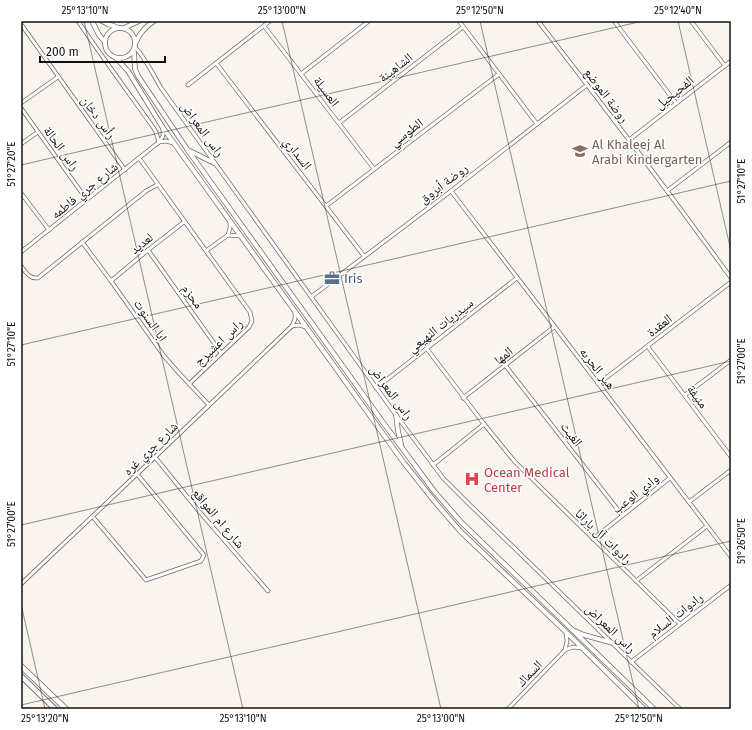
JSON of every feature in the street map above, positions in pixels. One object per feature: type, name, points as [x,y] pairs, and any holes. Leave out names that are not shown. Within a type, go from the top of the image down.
[{"type":"main road","points":[[21,666],[66,709]]},
{"type":"main road","points":[[21,676],[56,709]]},
{"type":"street","points":[[78,21],[105,61],[117,75],[154,127],[159,142]]},
{"type":"street","points":[[92,21],[99,35],[105,42]]},
{"type":"street","points":[[102,21],[128,30],[132,33],[135,38],[135,47]]},
{"type":"street","points":[[139,21],[111,31],[105,42],[105,47],[111,56],[121,59],[130,56],[140,34],[154,21]]},
{"type":"street","points":[[188,85],[270,21]]},
{"type":"street","points":[[301,74],[369,21]]},
{"type":"street","points":[[459,21],[537,124]]},
{"type":"street","name":"روضة الموضع","points":[[538,21],[667,190],[731,278]]},
{"type":"street","points":[[614,21],[676,103]]},
{"type":"street","points":[[691,21],[725,66]]},
{"type":"street","name":"رأس دخان","points":[[21,24],[124,170]]},
{"type":"street","name":"العسيلة","points":[[264,26],[374,169]]},
{"type":"street","name":"الشاهينة","points":[[339,123],[463,27]]},
{"type":"street","name":"راس المعراض","points":[[135,47],[135,69],[138,76],[186,149],[434,491],[462,522],[654,709]]},
{"type":"street","name":"راس المعراض","points":[[135,47],[156,78],[160,88],[376,388],[443,478],[680,709]]},
{"type":"street","points":[[116,58],[130,74],[163,128],[294,311],[434,502],[460,531],[644,709]]},
{"type":"street","name":"الفحيحيل","points":[[629,140],[731,61]]},
{"type":"street","name":"السداري","points":[[216,63],[364,256]]},
{"type":"street","name":"الطوسي","points":[[326,206],[499,74]]},
{"type":"street","points":[[21,103],[58,77]]},
{"type":"street","name":"روضة أبروق","points":[[311,297],[587,84]]},
{"type":"street","name":"راس الحالة","points":[[21,108],[87,200]]},
{"type":"street","points":[[159,142],[162,136],[163,128]]},
{"type":"street","points":[[21,144],[38,132]]},
{"type":"street","points":[[159,142],[166,141],[174,143]]},
{"type":"street","name":"شارع جري فاطمه","points":[[21,252],[159,142]]},
{"type":"street","points":[[667,190],[731,142]]},
{"type":"street","points":[[186,149],[214,163]]},
{"type":"street","name":"راس اعشيرج","points":[[139,158],[250,312],[252,321],[250,327],[189,384]]},
{"type":"street","points":[[21,266],[29,276],[32,278],[38,278],[146,191],[157,185]]},
{"type":"street","name":"هير الحربه","points":[[450,191],[731,556]]},
{"type":"street","points":[[21,193],[49,230]]},
{"type":"street","points":[[206,251],[228,235],[230,221]]},
{"type":"street","name":"لعديد","points":[[112,281],[184,222]]},
{"type":"street","points":[[228,235],[241,236]]},
{"type":"street","name":"ابا السنوت","points":[[82,242],[112,281],[164,356],[209,405]]},
{"type":"street","name":"محزم","points":[[148,250],[222,353]]},
{"type":"street","name":"سيدريات النهيعي","points":[[376,388],[517,278]]},
{"type":"street","name":"العقدة","points":[[598,384],[731,282]]},
{"type":"street","points":[[294,311],[295,319],[292,326],[306,327]]},
{"type":"street","name":"شارع جري غره","points":[[21,584],[292,326]]},
{"type":"street","name":"المها","points":[[464,398],[554,327]]},
{"type":"street","name":"منيفة","points":[[648,347],[731,457]]},
{"type":"street","name":"رادوات آل باراثا","points":[[426,349],[515,462],[680,624]]},
{"type":"street","points":[[685,395],[731,360]]},
{"type":"street","name":"الغيث","points":[[505,365],[622,515]]},
{"type":"street","points":[[396,415],[402,448]]},
{"type":"street","points":[[433,465],[484,424]]},
{"type":"street","name":"شارع ام المواقع","points":[[155,458],[268,591]]},
{"type":"street","points":[[689,502],[731,470]]},
{"type":"street","points":[[93,517],[146,580],[201,561],[204,555],[137,474]]},
{"type":"street","name":"وادي الوعب","points":[[593,539],[670,478]]},
{"type":"street","points":[[636,581],[708,526]]},
{"type":"street","name":"رادوات السلام","points":[[631,662],[731,585]]},
{"type":"street","points":[[572,630],[612,643]]},
{"type":"street","points":[[565,650],[568,641],[566,632]]},
{"type":"street","points":[[565,650],[573,647],[581,648]]},
{"type":"street","name":"السماك","points":[[508,709],[565,650]]},
{"type":"place","name":"Al Khaleej Al Arabi Kindergarten","points":[[580,151]]},
{"type":"place","name":"Iris","points":[[332,278]]},
{"type":"place","name":"Ocean Medical Center","points":[[472,479]]}]
